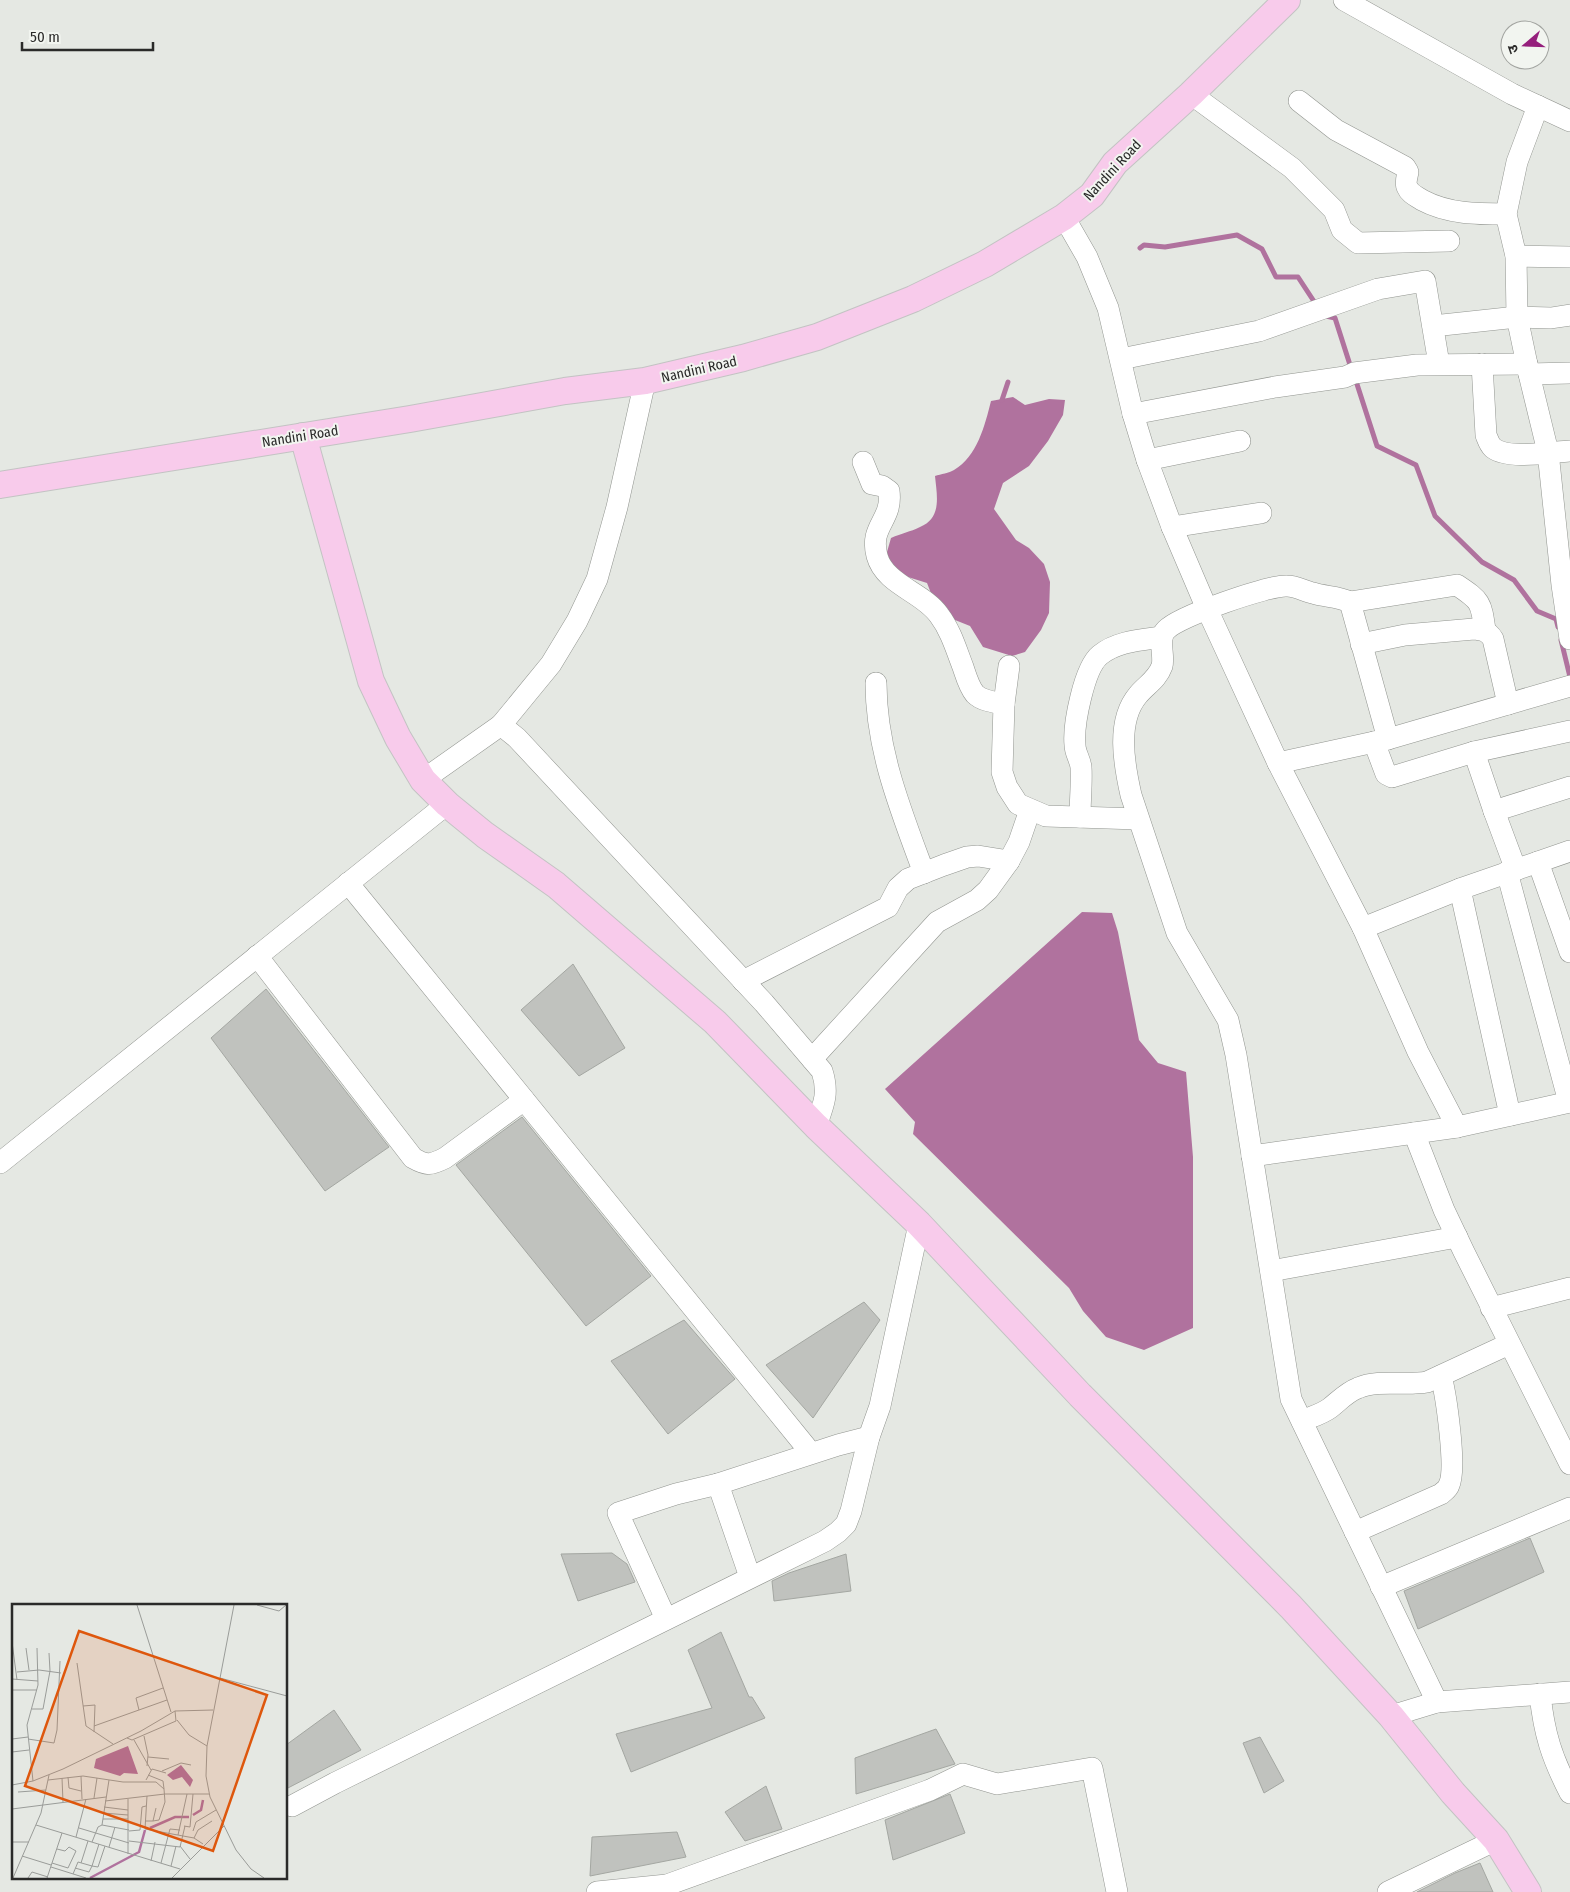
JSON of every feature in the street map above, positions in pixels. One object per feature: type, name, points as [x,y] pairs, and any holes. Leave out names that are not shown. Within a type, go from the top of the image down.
[{"type":"main road","name":"Nandini Road","points":[[0,485],[410,419],[564,391],[645,381],[743,358],[817,337],[913,300],[985,264],[1064,217],[1092,194],[1115,162],[1191,94],[1287,0]]},
{"type":"main road","points":[[303,436],[371,681],[398,738],[423,780],[446,804],[485,835],[556,885],[715,1022],[816,1126],[919,1224],[1080,1395],[1291,1607],[1392,1716],[1453,1793],[1496,1840],[1528,1892]]},
{"type":"street","points":[[1344,0],[1512,94],[1570,121]]},
{"type":"street","points":[[1191,94],[1292,168],[1334,210],[1342,230],[1358,244],[1449,241]]},
{"type":"street","points":[[1299,101],[1336,130],[1405,167],[1408,172],[1406,185],[1408,190],[1428,203],[1444,210],[1476,214],[1506,214]]},
{"type":"street","points":[[1538,106],[1517,162],[1506,214],[1516,256],[1518,317],[1528,369],[1548,452],[1566,584],[1570,639]]},
{"type":"street","points":[[1064,217],[1087,257],[1099,283],[1108,308],[1133,414],[1147,460],[1172,527],[1207,609],[1278,763],[1363,928],[1418,1052],[1458,1127]]},
{"type":"street","points":[[1516,256],[1570,257]]},
{"type":"street","points":[[1121,359],[1259,331],[1378,289],[1425,281],[1439,364]]},
{"type":"street","points":[[1433,326],[1518,317],[1551,318],[1570,315]]},
{"type":"street","points":[[1133,414],[1245,392],[1417,365],[1482,364],[1570,373]]},
{"type":"street","points":[[1482,364],[1486,435],[1489,444],[1502,453],[1510,454],[1570,451]]},
{"type":"street","points":[[423,780],[501,726],[551,664],[577,621],[597,579],[618,507],[645,381]]},
{"type":"street","points":[[1147,460],[1240,442]]},
{"type":"street","points":[[863,462],[872,484],[882,486],[889,491],[890,502],[888,512],[877,530],[874,543],[878,558],[887,574],[937,612],[946,624],[966,678],[976,694],[987,701],[1004,704]]},
{"type":"street","points":[[1172,527],[1261,514]]},
{"type":"street","points":[[1437,1702],[1291,1399],[1236,1055],[1228,1020],[1177,933],[1130,795],[1126,772],[1125,723],[1129,708],[1138,694],[1152,683],[1159,674],[1162,664],[1162,637],[1164,631],[1207,609],[1282,586],[1297,587],[1328,597],[1340,597],[1350,602],[1458,585],[1477,598],[1485,630]]},
{"type":"street","points":[[1350,602],[1361,644],[1386,774],[1392,777],[1474,752],[1570,730]]},
{"type":"street","points":[[1361,644],[1405,635],[1474,629],[1485,630],[1493,639],[1508,704]]},
{"type":"street","points":[[1080,817],[1081,766],[1076,751],[1075,735],[1084,683],[1090,668],[1100,655],[1114,647],[1126,642],[1162,637]]},
{"type":"street","points":[[1009,666],[1004,704],[1002,772],[1007,787],[1018,804],[1046,816],[1138,819]]},
{"type":"street","points":[[876,683],[879,733],[885,759],[896,797],[924,873]]},
{"type":"street","points":[[1278,763],[1381,741],[1570,686]]},
{"type":"street","points":[[501,726],[517,738],[743,981],[822,1071],[826,1085],[825,1101],[816,1126]]},
{"type":"street","points":[[1252,1156],[1458,1127],[1570,1102],[1511,871],[1494,811],[1474,752]]},
{"type":"street","points":[[1494,811],[1570,787]]},
{"type":"street","points":[[0,1163],[446,804]]},
{"type":"street","points":[[812,1059],[937,922],[976,900],[1001,874],[1019,842],[1030,810]]},
{"type":"street","points":[[1363,928],[1460,889],[1570,851]]},
{"type":"street","points":[[743,981],[888,907],[898,888],[908,879],[967,857],[985,857],[1009,861]]},
{"type":"street","points":[[1538,862],[1570,952]]},
{"type":"street","points":[[348,883],[811,1453]]},
{"type":"street","points":[[1460,889],[1510,1115]]},
{"type":"street","points":[[257,956],[413,1158],[423,1164],[445,1158],[524,1100]]},
{"type":"street","points":[[1414,1133],[1444,1210],[1570,1464]]},
{"type":"street","points":[[292,1806],[335,1782],[825,1541],[838,1532],[846,1524],[851,1511],[869,1437],[880,1406],[919,1224]]},
{"type":"street","points":[[1271,1271],[1457,1237]]},
{"type":"street","points":[[1491,1308],[1570,1288]]},
{"type":"street","points":[[1302,1421],[1329,1409],[1359,1387],[1427,1382],[1509,1344]]},
{"type":"street","points":[[1355,1532],[1442,1494],[1449,1487],[1452,1477],[1452,1464],[1445,1391],[1441,1376]]},
{"type":"street","points":[[666,1618],[618,1513],[869,1437]]},
{"type":"street","points":[[718,1484],[750,1577]]},
{"type":"street","points":[[1381,1587],[1570,1508]]},
{"type":"street","points":[[1392,1716],[1437,1702],[1570,1692]]},
{"type":"street","points":[[1540,1694],[1543,1723],[1548,1744],[1555,1765],[1570,1793]]},
{"type":"street","points":[[597,1892],[668,1889],[930,1790],[963,1774],[997,1784],[1092,1768],[1117,1892]]},
{"type":"street","points":[[1388,1892],[1496,1840]]},
{"type":"shaded area","points":[[1013,397],[1025,405],[1049,399],[1065,400],[1063,415],[1048,441],[1029,466],[1003,483],[994,509],[1016,540],[1029,548],[1044,564],[1050,582],[1049,613],[1041,630],[1025,652],[1012,656],[983,647],[970,626],[950,618],[936,606],[927,583],[892,572],[887,552],[891,538],[920,527],[932,518],[937,499],[935,476],[954,470],[969,457],[979,440],[991,401]]},
{"type":"shaded area","points":[[1082,912],[1112,913],[1118,932],[1139,1040],[1158,1063],[1186,1072],[1193,1157],[1193,1328],[1144,1350],[1106,1337],[1083,1311],[1069,1288],[913,1134],[915,1122],[885,1089]]},
{"type":"building","points":[[573,964],[625,1048],[579,1076],[521,1010]]},
{"type":"building","points":[[266,989],[389,1147],[325,1191],[211,1038]]},
{"type":"building","points":[[522,1117],[651,1276],[586,1326],[456,1165]]},
{"type":"building","points":[[864,1302],[880,1320],[813,1418],[766,1365]]},
{"type":"building","points":[[684,1320],[735,1379],[668,1434],[611,1361]]},
{"type":"building","points":[[1530,1538],[1544,1572],[1418,1629],[1404,1591]]},
{"type":"building","points":[[612,1553],[627,1564],[635,1582],[578,1601],[561,1554]]},
{"type":"building","points":[[846,1554],[851,1591],[774,1601],[772,1581],[789,1573]]},
{"type":"building","points":[[721,1632],[749,1697],[752,1697],[765,1718],[631,1772],[616,1734],[712,1708],[688,1650]]},
{"type":"building","points":[[334,1710],[361,1750],[288,1788],[288,1744]]},
{"type":"building","points":[[936,1729],[955,1764],[856,1794],[855,1758]]},
{"type":"building","points":[[1260,1737],[1284,1781],[1264,1793],[1243,1743]]},
{"type":"building","points":[[766,1786],[782,1829],[745,1841],[725,1812]]},
{"type":"building","points":[[950,1794],[965,1833],[893,1860],[885,1820]]},
{"type":"building","points":[[677,1832],[686,1857],[590,1876],[592,1837]]},
{"type":"building","points":[[1480,1863],[1493,1892],[1417,1892],[1455,1873]]},
{"type":"waterway","points":[[1140,248],[1144,245],[1165,247],[1237,235],[1262,249],[1276,277],[1298,277],[1317,306]]},
{"type":"waterway","points":[[1326,316],[1335,318],[1351,368]]},
{"type":"waterway","points":[[1355,378],[1377,446],[1416,465],[1435,516],[1482,562],[1514,580],[1537,611],[1556,619],[1558,627]]},
{"type":"waterway","points":[[1002,400],[1008,382]]},
{"type":"waterway","points":[[1561,640],[1570,677]]}]
